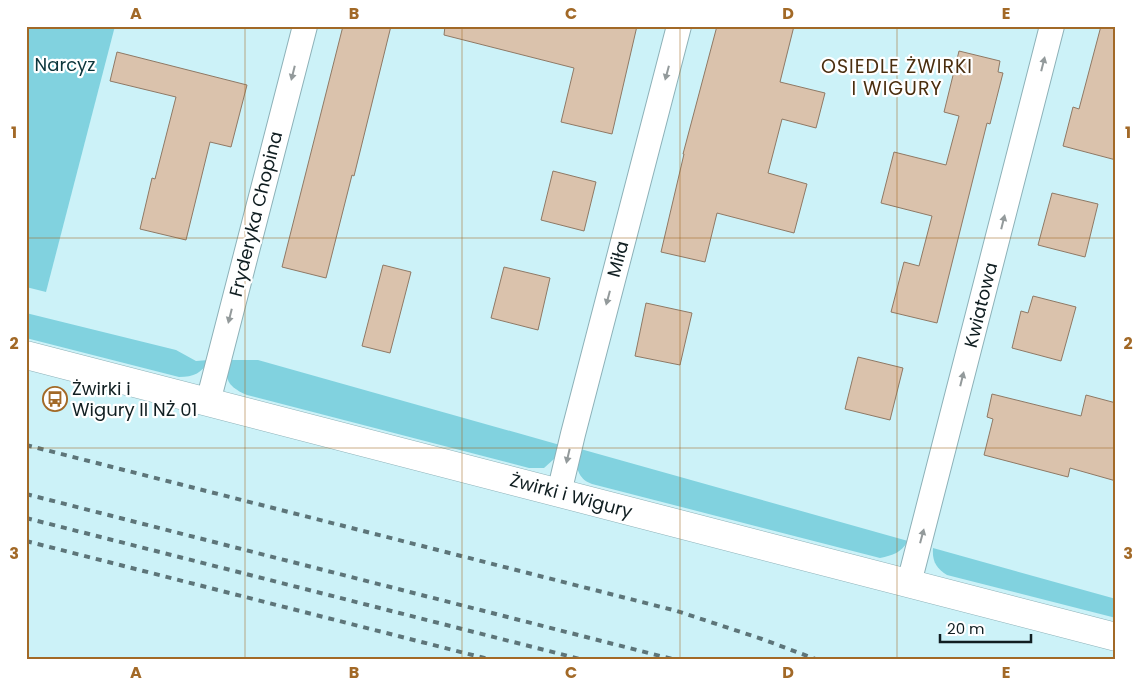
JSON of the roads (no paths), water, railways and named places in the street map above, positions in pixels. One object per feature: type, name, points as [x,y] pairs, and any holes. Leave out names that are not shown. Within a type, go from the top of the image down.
[{"type":"main road","name":"Żwirki i Wigury","points":[[26,355],[1116,637]]},
{"type":"street","name":"Fryderyka Chopina","points":[[208,402],[305,26]]},
{"type":"street","name":"Miła","points":[[559,493],[679,26]]},
{"type":"street","name":"Kwiatowa","points":[[909,583],[1052,26]]},
{"type":"railway","points":[[26,445],[677,611],[818,660]]},
{"type":"railway","points":[[26,494],[676,660]]},
{"type":"railway","points":[[26,518],[584,660]]},
{"type":"railway","points":[[26,541],[492,660]]},
{"type":"place","name":"Żwirki i Wigury II NŻ 01","points":[[55,399]]},
{"type":"district","name":"OSIEDLE ŻWIRKI I WIGURY","points":[[897,77]]},
{"type":"park label","name":"Narcyz","points":[[65,65]]}]
